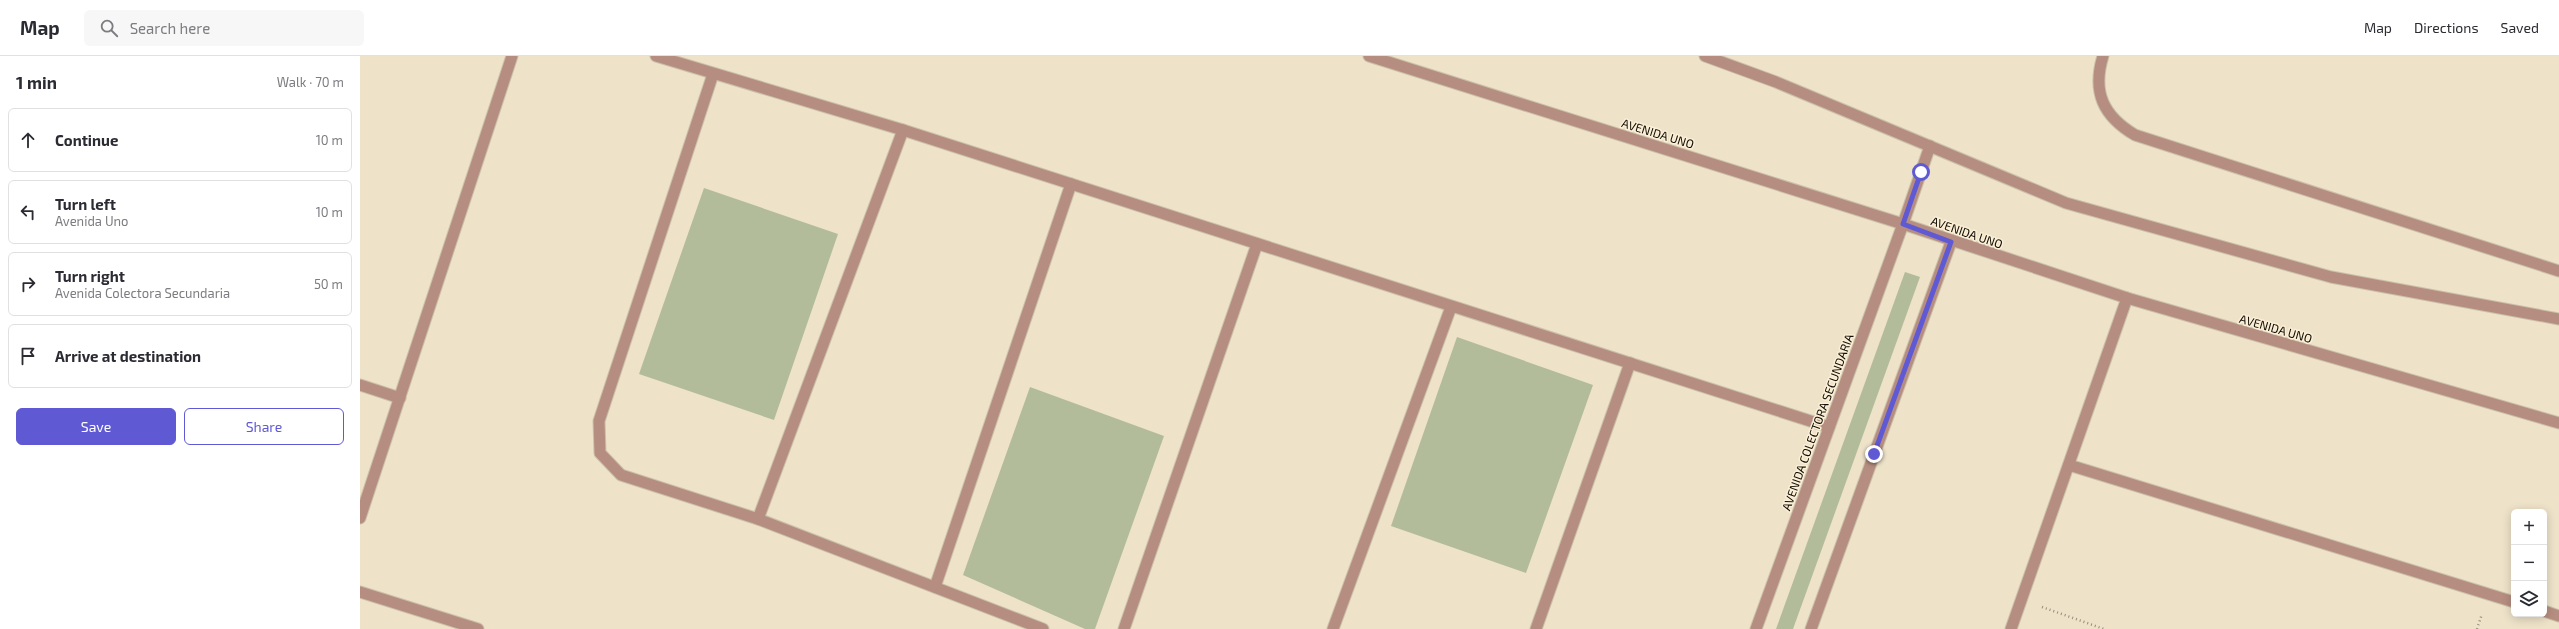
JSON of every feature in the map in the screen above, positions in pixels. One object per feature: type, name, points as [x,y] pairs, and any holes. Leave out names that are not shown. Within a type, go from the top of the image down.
[{"type":"street","points":[[360,518],[512,56]]},
{"type":"street","points":[[656,56],[903,130],[1829,427]]},
{"type":"street","name":"AVENIDA UNO","points":[[1369,56],[1903,224],[1951,242],[2127,298],[2559,423]]},
{"type":"street","points":[[1705,56],[1776,82],[2066,203],[2331,277],[2559,319]]},
{"type":"street","points":[[2103,56],[2099,71],[2099,82],[2104,105],[2122,128],[2135,135],[2559,271]]},
{"type":"street","points":[[713,74],[599,421],[600,453],[621,475],[758,520],[1043,629]]},
{"type":"street","points":[[758,520],[903,130]]},
{"type":"street","name":"AVENIDA COLECTORA SECUNDARIA","points":[[1756,629],[1930,146]]},
{"type":"street","points":[[934,587],[1071,184]]},
{"type":"street","points":[[1811,629],[1951,242]]},
{"type":"street","points":[[1124,629],[1257,244]]},
{"type":"street","points":[[2011,629],[2127,298]]},
{"type":"street","points":[[1333,629],[1451,307]]},
{"type":"street","points":[[1536,629],[1630,363]]},
{"type":"street","points":[[360,385],[400,398]]},
{"type":"street","points":[[2069,465],[2511,601]]},
{"type":"street","points":[[360,592],[478,629]]},
{"type":"street","points":[[2547,612],[2559,616]]},
{"type":"path","points":[[2021,600],[2104,629]]},
{"type":"green space","points":[[704,188],[838,234],[774,420],[639,374]]},
{"type":"green space","points":[[1905,272],[1920,277],[1793,629],[1776,629]]},
{"type":"green space","points":[[1457,337],[1593,385],[1526,573],[1391,526]]},
{"type":"green space","points":[[1030,387],[1164,436],[1095,629],[1085,629],[963,575]]},
{"type":"route","points":[[1874,454],[1951,242],[1903,224],[1921,172]]}]
